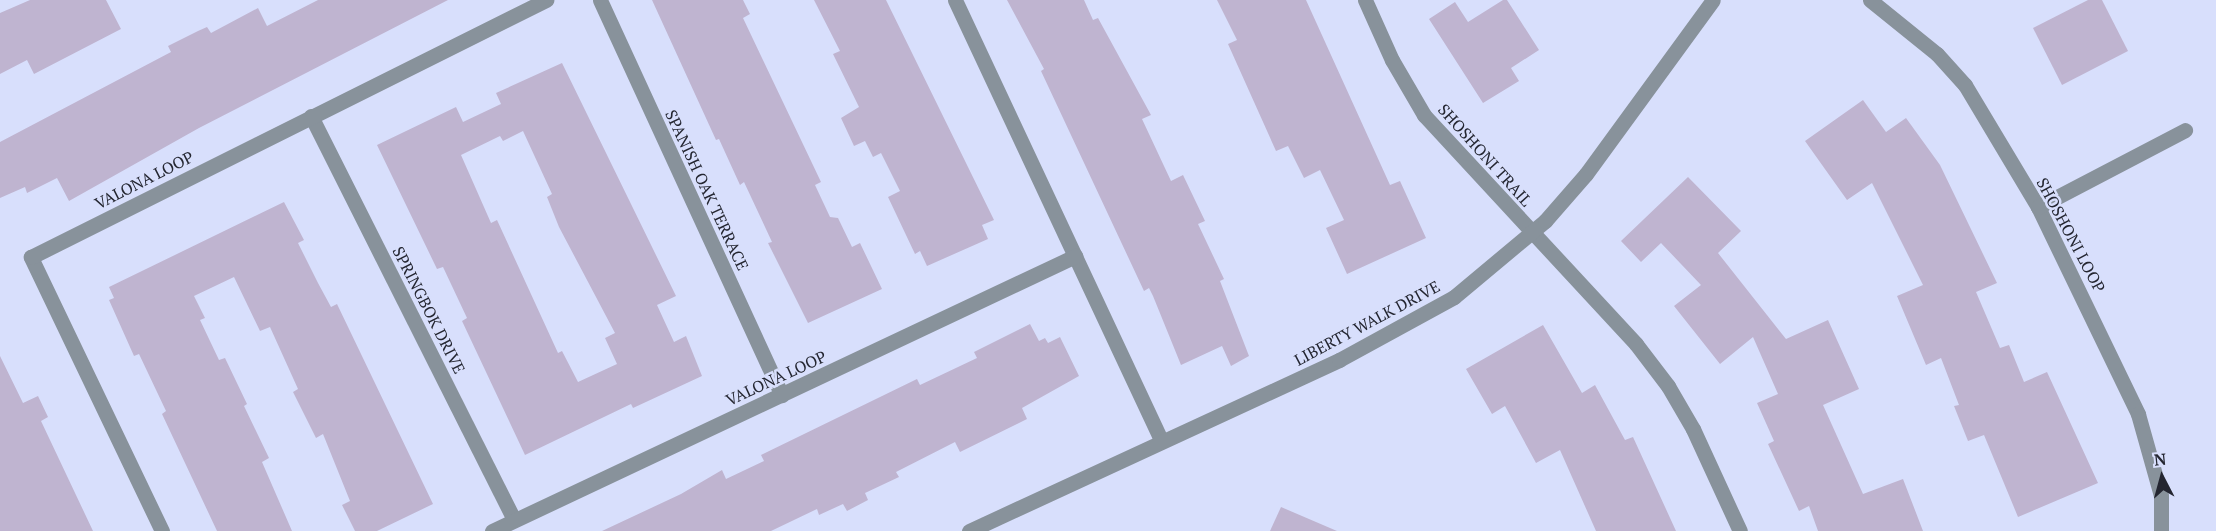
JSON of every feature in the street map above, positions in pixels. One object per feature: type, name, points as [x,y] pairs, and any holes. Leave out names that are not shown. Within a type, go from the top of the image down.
[{"type":"street","name":"VALONA LOOP","points":[[162,531],[31,257],[546,0]]},
{"type":"street","name":"SPANISH OAK TERRACE","points":[[600,0],[782,395]]},
{"type":"street","points":[[955,0],[1161,440]]},
{"type":"street","name":"SHOSHONI TRAIL","points":[[1365,0],[1392,60],[1424,115],[1533,235]]},
{"type":"street","name":"LIBERTY WALK DRIVE","points":[[969,531],[1161,440],[1281,388],[1418,320],[1479,280],[1533,235],[1586,174],[1713,0]]},
{"type":"street","name":"SHOSHONI LOOP","points":[[1870,0],[1952,69],[1977,104],[2038,207],[2138,414],[2161,495],[2161,531]]},
{"type":"street","name":"SPRINGBOK DRIVE","points":[[311,116],[514,520]]},
{"type":"street","points":[[2038,207],[2185,130]]},
{"type":"street","points":[[1533,235],[1635,344],[1668,386],[1693,429],[1740,531]]},
{"type":"street","name":"VALONA LOOP","points":[[492,531],[1075,256]]},
{"type":"building","points":[[30,0],[106,0],[121,29],[34,74],[27,60],[0,74],[0,13]]},
{"type":"building","points":[[318,0],[448,0],[199,128],[69,201],[57,178],[27,193],[25,187],[0,198],[0,142],[171,52],[168,46],[198,31],[207,27],[211,33],[258,8],[267,26]]},
{"type":"building","points":[[652,0],[743,0],[750,14],[743,18],[821,182],[815,185],[830,217],[838,218],[852,247],[860,243],[882,289],[808,323],[768,243],[772,242],[744,182],[740,185],[719,139],[716,140]]},
{"type":"building","points":[[814,0],[886,0],[994,220],[982,225],[988,239],[927,266],[920,251],[915,254],[888,197],[900,191],[881,153],[873,157],[865,141],[854,146],[841,118],[859,107],[833,54],[840,51]]},
{"type":"building","points":[[1007,0],[1084,0],[1093,20],[1098,18],[1151,115],[1142,119],[1171,181],[1183,175],[1205,221],[1198,224],[1224,279],[1220,281],[1249,356],[1231,366],[1222,346],[1181,365],[1153,296],[1149,288],[1144,291],[1041,71],[1044,69]]},
{"type":"building","points":[[1217,0],[1306,0],[1390,185],[1400,181],[1426,238],[1347,274],[1326,228],[1344,220],[1320,170],[1304,178],[1288,146],[1276,151],[1228,44],[1237,40]]},
{"type":"building","points":[[1503,0],[1507,0],[1539,50],[1511,68],[1519,81],[1483,103],[1429,19],[1455,2],[1468,22]]},
{"type":"building","points":[[2088,0],[2102,0],[2128,51],[2062,85],[2033,28]]},
{"type":"building","points":[[562,63],[676,296],[657,305],[674,342],[686,336],[702,376],[633,408],[631,404],[525,455],[462,321],[467,318],[443,267],[437,269],[377,145],[456,107],[463,122],[501,104],[496,93]],"holes":[[[523,131],[552,194],[547,197],[559,227],[615,333],[605,338],[617,364],[578,382],[562,351],[558,353],[497,220],[491,223],[461,155],[500,136],[503,141]]]},
{"type":"building","points":[[1863,100],[1886,132],[1906,118],[1940,165],[1997,283],[1976,292],[2000,348],[2009,345],[2024,382],[2047,372],[2098,483],[2018,517],[1984,435],[1968,441],[1954,406],[1959,405],[1941,358],[1926,365],[1897,296],[1923,285],[1872,183],[1847,200],[1805,141]]},
{"type":"building","points":[[1688,177],[1741,231],[1718,253],[1786,339],[1828,320],[1859,389],[1823,405],[1863,494],[1903,479],[1923,531],[1818,531],[1809,506],[1799,511],[1768,444],[1774,441],[1757,403],[1778,394],[1753,337],[1720,364],[1674,306],[1701,285],[1661,243],[1641,262],[1621,241]]},
{"type":"building","points":[[284,202],[304,240],[298,243],[331,307],[337,304],[433,504],[377,531],[355,531],[342,505],[350,501],[323,434],[316,438],[293,392],[298,389],[270,327],[260,331],[234,277],[194,296],[205,318],[200,320],[219,360],[225,358],[247,404],[244,406],[269,458],[262,462],[292,531],[217,531],[162,414],[166,411],[139,354],[134,356],[109,300],[114,298],[109,287]]},
{"type":"building","points":[[1030,324],[1039,341],[1045,338],[1048,343],[1060,337],[1079,376],[1022,408],[1027,419],[960,452],[955,442],[896,472],[899,477],[865,493],[868,500],[847,511],[843,504],[819,515],[817,509],[771,531],[602,531],[681,494],[722,470],[726,479],[764,461],[761,455],[917,379],[920,385],[977,358],[974,352]]},
{"type":"building","points":[[1543,325],[1582,393],[1595,385],[1625,440],[1633,437],[1676,531],[1596,531],[1560,450],[1536,463],[1505,406],[1492,414],[1466,369]]},
{"type":"building","points":[[0,356],[23,403],[38,396],[48,417],[41,421],[93,531],[0,531]]},
{"type":"building","points":[[1281,507],[1337,531],[1270,531]]}]
